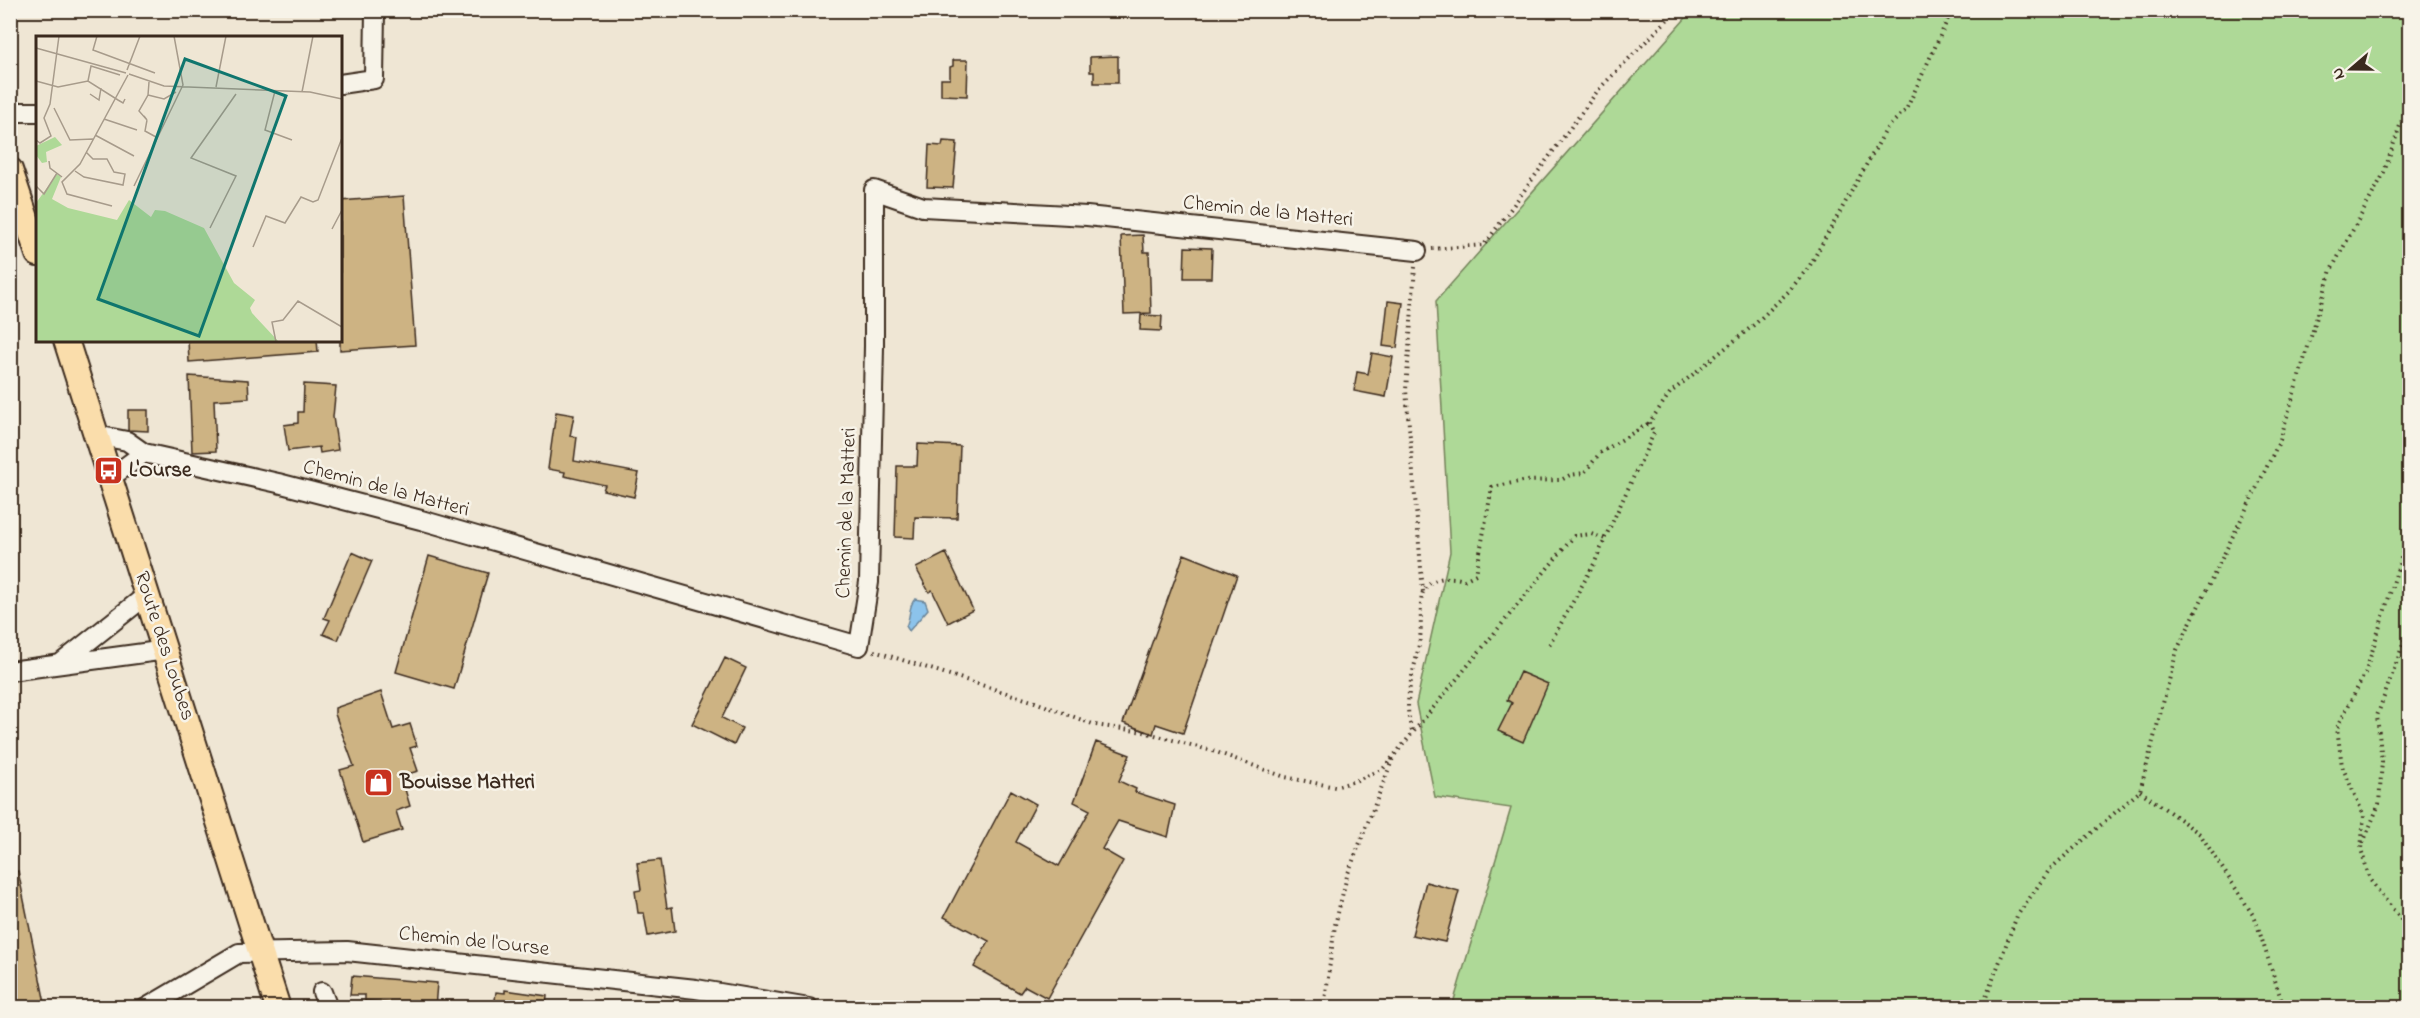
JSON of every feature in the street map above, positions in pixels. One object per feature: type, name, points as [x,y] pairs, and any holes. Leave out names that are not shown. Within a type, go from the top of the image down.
[{"type":"main road","points":[[10,170],[36,248]]},
{"type":"main road","name":"Route des Loubes","points":[[67,342],[278,1008]]},
{"type":"street","points":[[342,84],[375,79],[375,10]]},
{"type":"street","points":[[10,112],[36,112]]},
{"type":"street","name":"Chemin de la Matteri","points":[[96,435],[127,441],[144,453],[278,483],[421,520],[859,646],[869,582],[874,190],[923,207],[1087,216],[1417,251]]},
{"type":"street","points":[[110,478],[144,453]]},
{"type":"street","points":[[59,664],[148,594]]},
{"type":"street","points":[[10,671],[166,650]]},
{"type":"street","name":"Chemin de l'Ourse","points":[[146,1008],[239,953],[346,951],[696,989],[809,1008]]},
{"type":"path","points":[[1412,730],[1408,718],[1409,688],[1420,638],[1423,592],[1406,390],[1417,251],[1484,245],[1599,89],[1677,10]]},
{"type":"path","points":[[1423,592],[1432,581],[1452,576],[1464,580],[1476,574],[1492,488],[1523,481],[1561,480],[1570,475],[1584,473],[1600,453],[1649,423],[1670,393],[1755,324],[1789,291],[1809,267],[1887,128],[1906,110],[1952,10]]},
{"type":"path","points":[[1986,1008],[1985,1000],[2017,916],[2050,869],[2140,791],[2177,650],[2280,440],[2331,270],[2383,175],[2402,120],[2409,110]]},
{"type":"path","points":[[1548,645],[1594,564],[1654,433],[1649,423]]},
{"type":"path","points":[[2409,529],[2366,671],[2337,728],[2342,766],[2364,816],[2361,849],[2370,880],[2409,931]]},
{"type":"path","points":[[859,646],[1035,702],[1095,724],[1144,732],[1216,752],[1285,777],[1335,787],[1383,769],[1412,730],[1471,663],[1574,536],[1591,534],[1605,539]]},
{"type":"path","points":[[2361,849],[2379,804],[2382,761],[2377,716],[2409,624]]},
{"type":"path","points":[[1324,1008],[1335,925],[1347,876],[1383,787],[1394,753]]},
{"type":"path","points":[[2140,791],[2200,834],[2255,918],[2281,999],[2279,1008]]},
{"type":"green space","points":[[1692,11],[2409,11],[2409,1007],[1452,1007],[1511,808],[1435,797],[1416,704],[1450,552],[1436,301]]},
{"type":"water","points":[[915,599],[925,601],[928,609],[909,631],[906,626],[911,605]]},
{"type":"building","points":[[1118,56],[1118,83],[1094,83],[1094,72],[1090,72],[1090,57]]},
{"type":"building","points":[[953,60],[968,60],[967,96],[941,95],[941,79],[950,79],[950,67],[953,66]]},
{"type":"building","points":[[943,141],[957,142],[953,188],[927,187],[929,145],[942,146]]},
{"type":"building","points":[[404,196],[415,345],[340,350],[340,342],[342,342],[342,201]]},
{"type":"building","points":[[1143,235],[1144,252],[1149,252],[1151,313],[1124,314],[1121,236]]},
{"type":"building","points":[[1185,247],[1212,248],[1211,278],[1184,278]]},
{"type":"building","points":[[1388,301],[1403,303],[1397,348],[1383,346]]},
{"type":"building","points":[[1141,315],[1162,316],[1161,331],[1140,330]]},
{"type":"building","points":[[188,342],[317,342],[318,352],[189,362]]},
{"type":"building","points":[[1372,353],[1393,357],[1386,397],[1354,391],[1357,372],[1368,374]]},
{"type":"building","points":[[189,376],[248,380],[249,398],[214,400],[216,451],[192,452]]},
{"type":"building","points":[[304,384],[336,386],[333,417],[338,450],[320,453],[319,447],[288,451],[284,425],[298,423],[298,412],[303,412]]},
{"type":"building","points":[[128,410],[148,410],[148,431],[128,430]]},
{"type":"building","points":[[556,412],[574,415],[570,436],[577,437],[574,461],[639,473],[634,497],[603,490],[605,485],[564,476],[565,472],[548,469]]},
{"type":"building","points":[[918,444],[960,446],[957,518],[915,517],[914,538],[895,537],[897,466],[917,466]]},
{"type":"building","points":[[352,552],[372,561],[338,640],[323,634],[330,620],[324,618]]},
{"type":"building","points":[[946,553],[973,610],[948,623],[932,590],[929,592],[916,568]]},
{"type":"building","points":[[1184,554],[1237,575],[1183,733],[1156,724],[1153,734],[1123,723]]},
{"type":"building","points":[[429,556],[488,573],[454,689],[396,672]]},
{"type":"building","points":[[725,658],[746,668],[722,718],[742,728],[734,745],[692,724]]},
{"type":"building","points":[[1520,672],[1548,684],[1523,742],[1498,731],[1512,703],[1507,700]]},
{"type":"building","points":[[381,692],[393,729],[410,724],[417,746],[410,748],[418,771],[401,776],[410,806],[396,811],[402,830],[363,842],[340,770],[354,766],[335,714],[335,708]]},
{"type":"building","points":[[1096,742],[1130,755],[1119,781],[1136,789],[1135,792],[1175,805],[1168,837],[1118,821],[1102,849],[1123,861],[1047,998],[1025,986],[1020,993],[974,967],[989,941],[944,917],[1011,790],[1036,804],[1016,842],[1059,866],[1090,810],[1074,802]]},
{"type":"building","points":[[660,860],[667,908],[672,907],[675,931],[648,936],[644,913],[638,913],[635,891],[641,890],[637,863]]},
{"type":"building","points":[[18,871],[46,1008],[10,1008],[10,872]]},
{"type":"building","points":[[1426,882],[1459,891],[1445,942],[1412,935]]},
{"type":"building","points":[[352,976],[437,983],[435,1008],[413,1008],[414,1004],[365,1001],[365,995],[350,995]]},
{"type":"building","points":[[505,990],[547,996],[546,1008],[494,1008],[496,992],[505,993]]},
{"type":"place","name":"L'Ourse","points":[[108,471]]},
{"type":"place","name":"Bouisse Matteri","points":[[379,783]]}]
